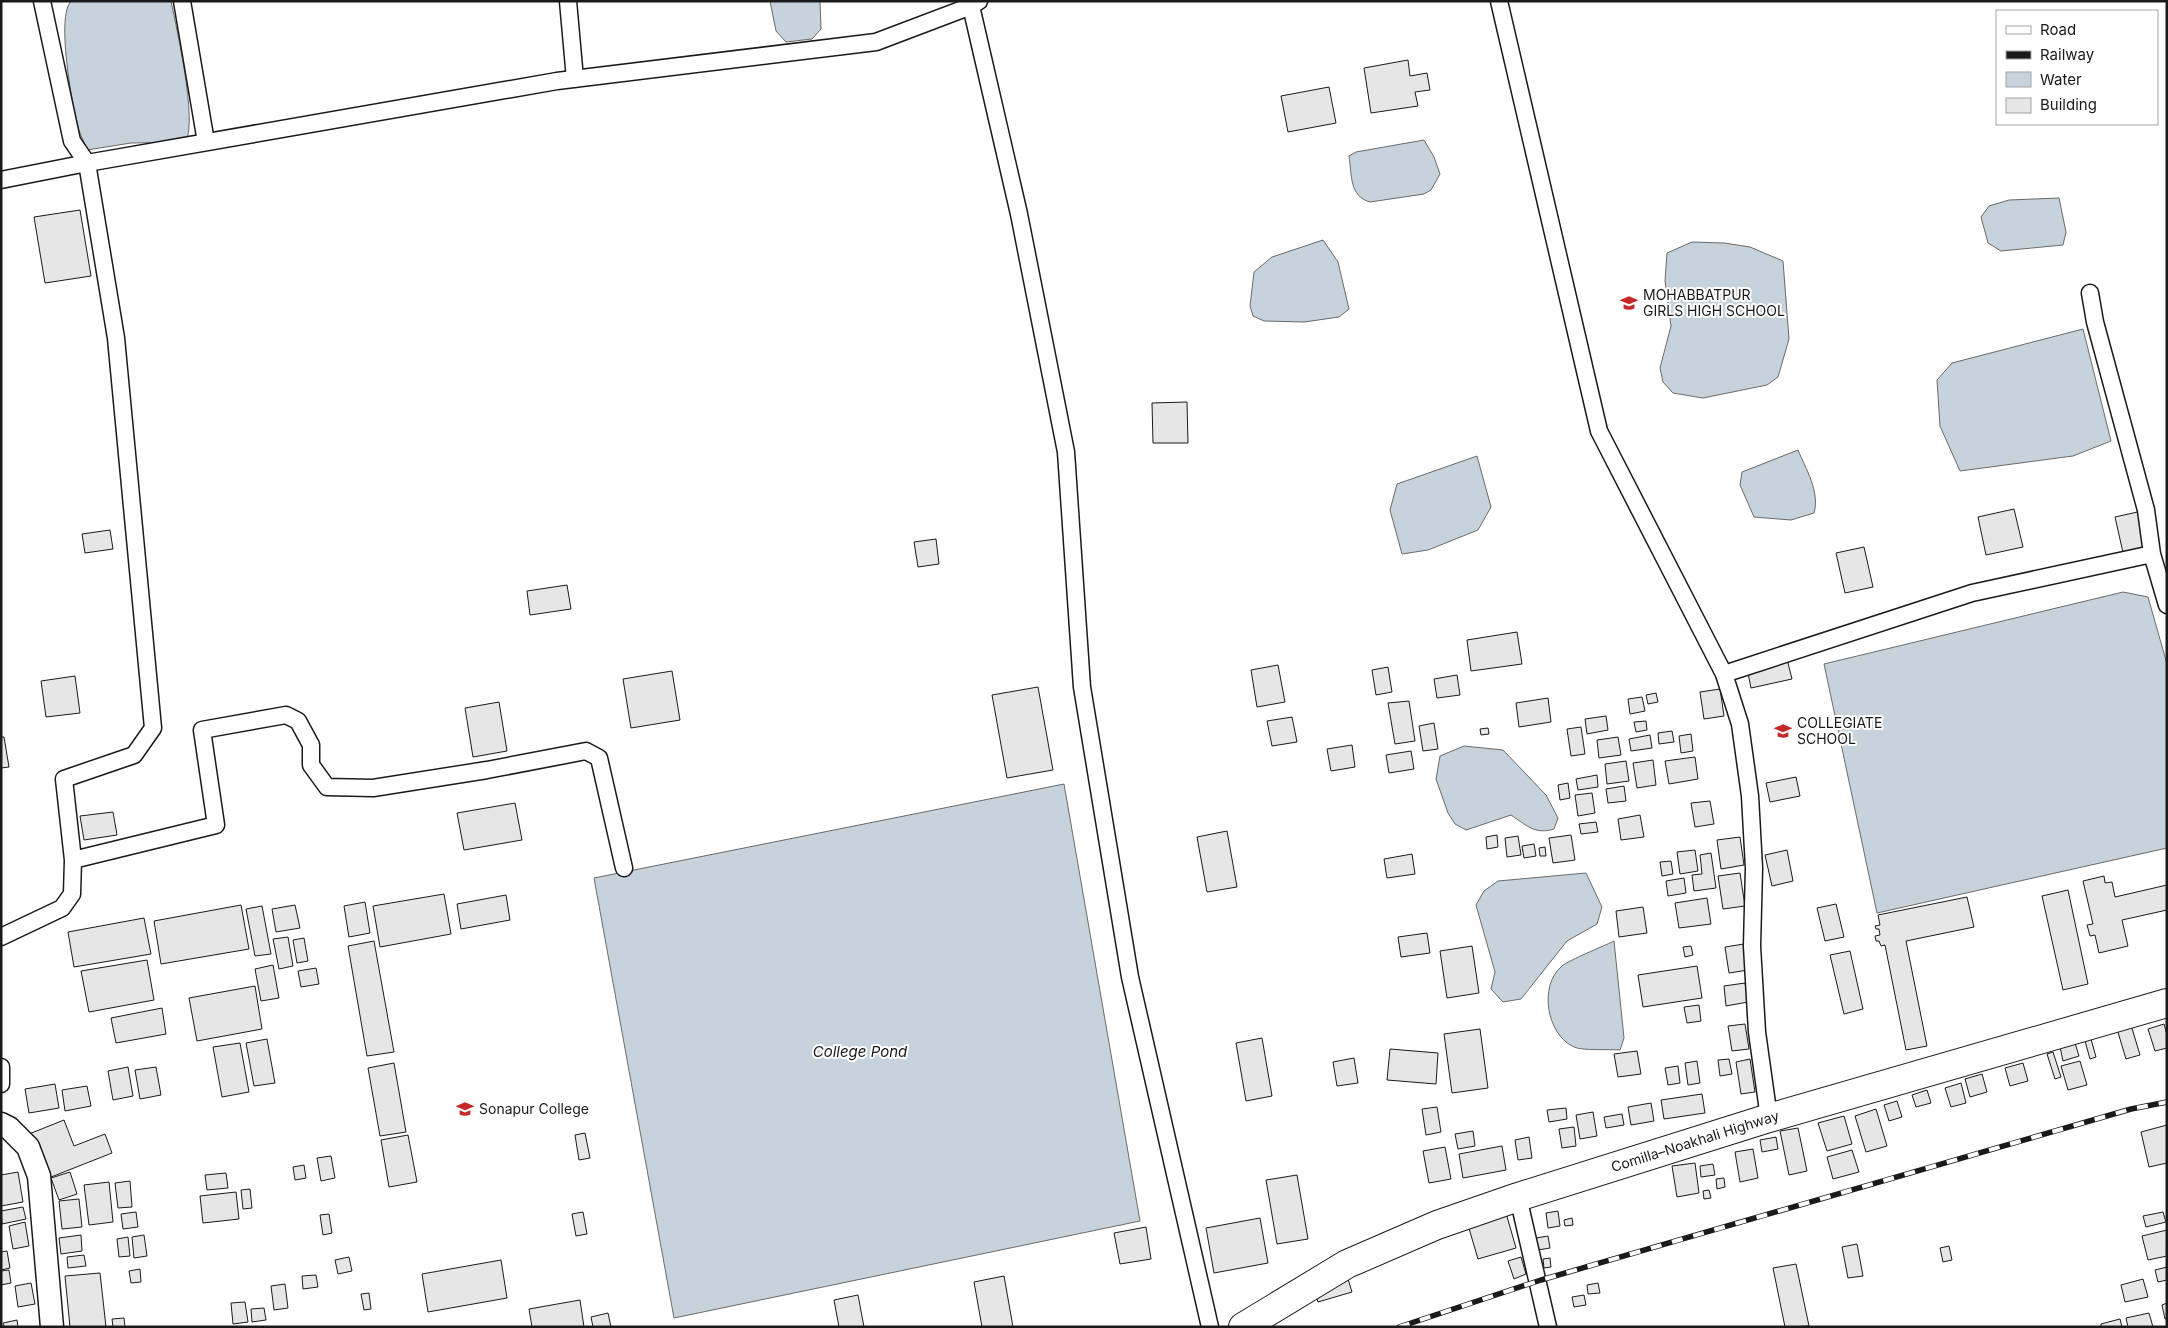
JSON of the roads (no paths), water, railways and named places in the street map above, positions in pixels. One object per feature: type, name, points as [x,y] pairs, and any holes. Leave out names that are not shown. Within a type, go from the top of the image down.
[{"type":"highway","name":"Comilla–Noakhali Highway","points":[[1243,1327],[1347,1264],[1437,1225],[1518,1197],[1769,1118],[2167,1003]]},
{"type":"main road","points":[[1,1124],[9,1128],[28,1147],[39,1176],[52,1327]]},
{"type":"street","points":[[1,937],[62,908],[72,894],[73,860],[64,779],[134,754],[153,728],[116,338],[87,163],[72,141],[42,1]]},
{"type":"street","points":[[182,1],[206,142]]},
{"type":"street","points":[[568,1],[574,79]]},
{"type":"street","points":[[1499,1],[1599,431],[1724,674],[1740,724],[1750,796],[1754,868],[1752,946],[1756,1013],[1769,1118]]},
{"type":"street","points":[[1,180],[206,142],[574,79],[876,42],[975,4],[1066,452],[1082,687],[1130,977],[1210,1327]]},
{"type":"street","points":[[2090,293],[2094,322],[2146,510],[2152,554],[2167,605]]},
{"type":"street","points":[[1724,674],[1972,593],[2152,554]]},
{"type":"street","points":[[73,860],[216,825],[202,730],[286,714],[298,721],[311,745],[311,765],[327,787],[374,788],[487,770],[586,750],[599,758],[624,868]]},
{"type":"street","points":[[1,1067],[1,1084]]},
{"type":"street","points":[[1518,1197],[1548,1327]]},
{"type":"water","points":[[71,1],[171,1],[188,94],[189,130],[186,142],[131,143],[87,150],[77,124],[66,60],[65,24],[67,10]]},
{"type":"water","points":[[770,1],[820,1],[821,29],[812,39],[786,42],[776,31]]},
{"type":"water","points":[[1424,140],[1434,157],[1440,174],[1431,190],[1424,194],[1370,202],[1358,195],[1351,177],[1349,156],[1356,152]]},
{"type":"water","points":[[2059,198],[2066,232],[2063,245],[2001,251],[1988,243],[1981,217],[1989,206],[2009,200]]},
{"type":"water","points":[[1323,240],[1338,262],[1349,309],[1339,317],[1304,322],[1264,321],[1253,316],[1250,306],[1254,272],[1272,257]]},
{"type":"water","points":[[1692,242],[1724,243],[1750,247],[1783,261],[1789,339],[1778,377],[1767,385],[1703,398],[1673,393],[1663,382],[1660,368],[1671,326],[1665,281],[1667,253]]},
{"type":"water","points":[[2083,329],[2111,441],[2073,456],[1960,471],[1940,426],[1937,380],[1952,363]]},
{"type":"water","points":[[1798,450],[1814,489],[1814,513],[1791,520],[1754,517],[1740,485],[1742,472]]},
{"type":"water","points":[[1477,456],[1491,507],[1478,530],[1428,550],[1402,554],[1390,510],[1397,484]]},
{"type":"water","points":[[2123,592],[2148,597],[2167,664],[2167,848],[1877,913],[1824,664]]},
{"type":"water","points":[[1464,746],[1503,750],[1546,795],[1558,818],[1554,829],[1547,831],[1536,830],[1511,815],[1466,830],[1455,824],[1448,813],[1436,779],[1440,756]]},
{"type":"water","name":"College Pond","points":[[1064,784],[1140,1221],[674,1318],[594,878]]},
{"type":"water","points":[[1586,873],[1602,907],[1597,924],[1567,941],[1521,999],[1503,1002],[1491,989],[1495,972],[1476,905],[1484,891],[1498,881]]},
{"type":"water","points":[[1614,941],[1624,1038],[1620,1050],[1574,1047],[1557,1032],[1552,1021],[1548,997],[1550,985],[1555,975],[1566,963]]},
{"type":"railway","points":[[1399,1327],[1541,1280],[2131,1109],[2167,1102]]},
{"type":"place","name":"MOHABBATPUR GIRLS HIGH SCHOOL","points":[[1629,303]]},
{"type":"place","name":"COLLEGIATE SCHOOL","points":[[1783,731]]},
{"type":"place","name":"Sonapur College","points":[[465,1109]]}]
